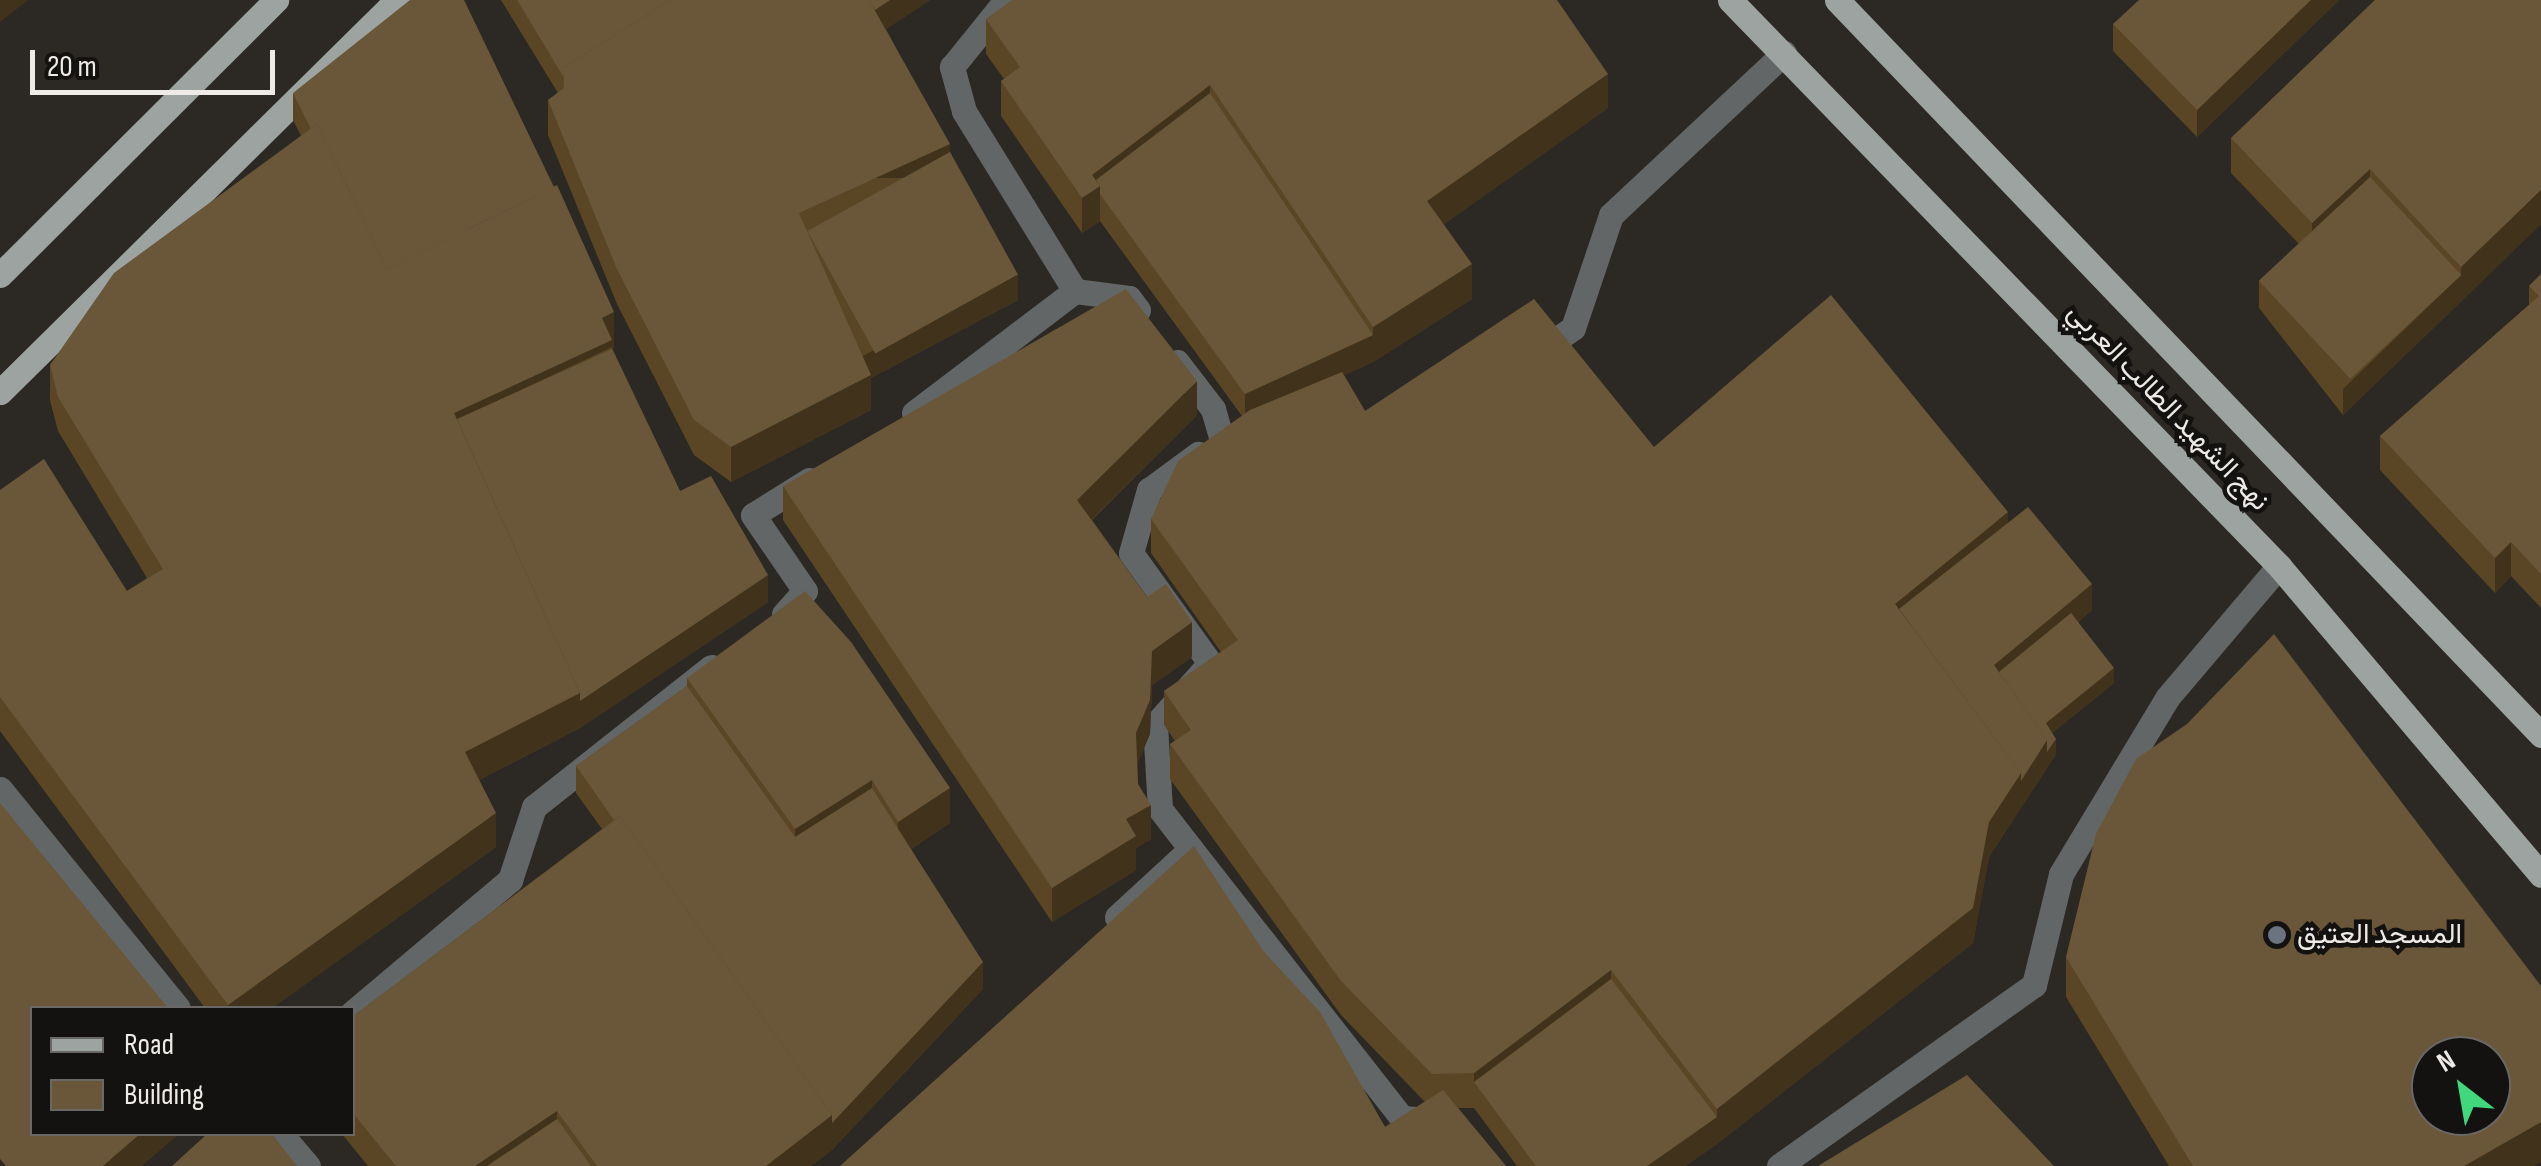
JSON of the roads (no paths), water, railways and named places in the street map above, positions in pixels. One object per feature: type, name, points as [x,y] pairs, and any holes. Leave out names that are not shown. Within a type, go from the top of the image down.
[{"type":"main road","points":[[0,275],[276,0]]},
{"type":"main road","points":[[0,392],[397,0]]},
{"type":"main road","name":"نهج الشهيد الطالب العربي","points":[[1730,0],[2280,566],[2541,876]]},
{"type":"main road","name":"نهج الشهيد الطالب العربي","points":[[1837,0],[2541,736]]},
{"type":"street","points":[[1006,0],[952,66],[964,111],[1074,291]]},
{"type":"street","points":[[1508,370],[1573,328],[1611,215],[1784,53]]},
{"type":"street","points":[[896,424],[1074,291],[1129,298],[1213,409],[1221,437]]},
{"type":"street","points":[[1258,430],[1221,437],[1149,490],[1131,553],[1210,663],[1155,725],[1160,808],[1402,1118],[1460,1121]]},
{"type":"street","points":[[768,626],[805,591],[752,515],[834,464]]},
{"type":"street","points":[[1779,1166],[2034,985],[2061,874],[2167,698],[2280,566]]},
{"type":"street","points":[[355,1010],[510,880],[534,807],[737,648]]},
{"type":"street","points":[[0,789],[176,1006]]},
{"type":"street","points":[[1091,941],[1191,848]]},
{"type":"street","points":[[282,1136],[308,1166]]},
{"type":"place","name":"المسجد العتيق","points":[[2277,935]]}]
